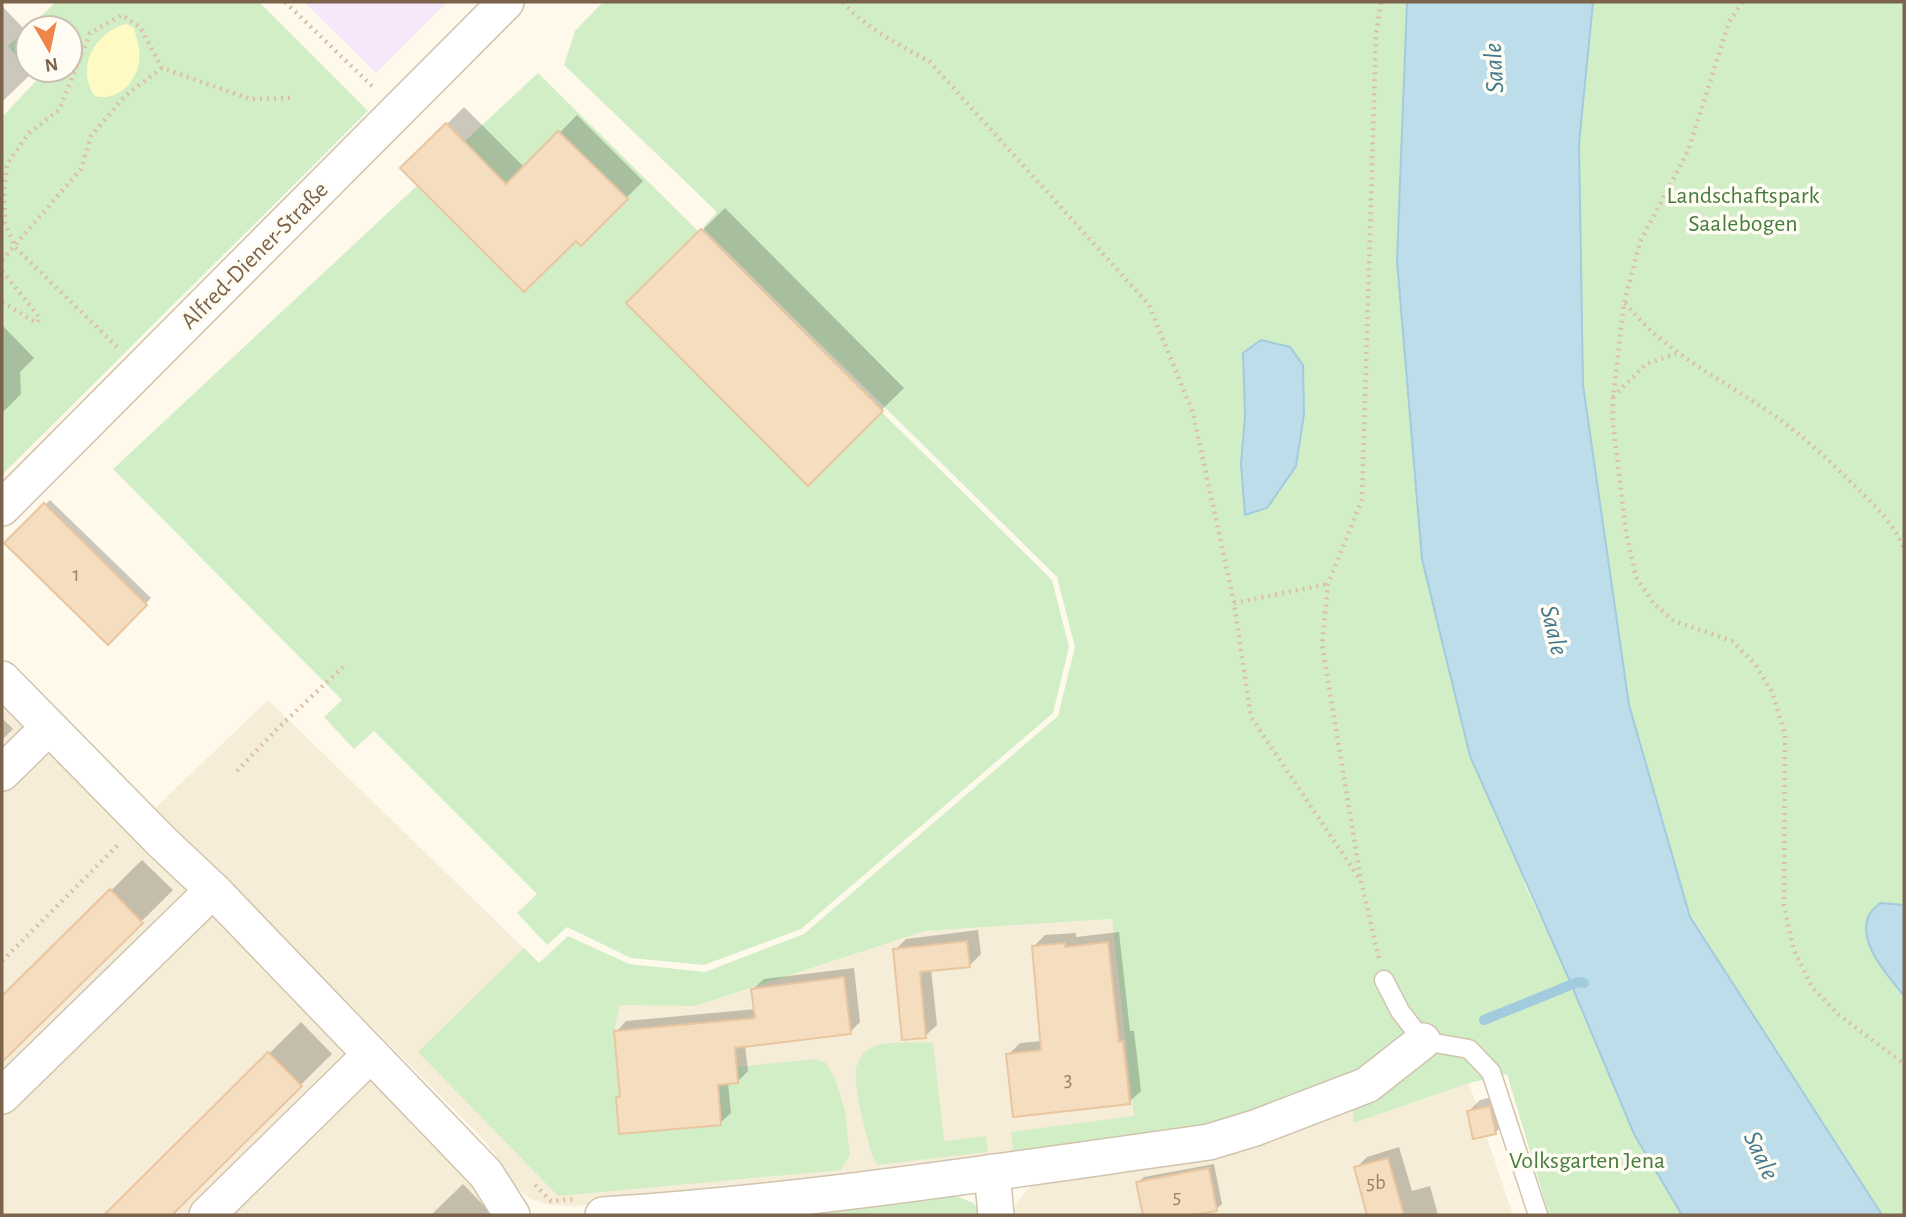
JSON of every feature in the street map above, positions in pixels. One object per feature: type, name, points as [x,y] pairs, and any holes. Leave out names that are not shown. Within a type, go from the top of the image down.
[{"type":"street","name":"Alfred-Diener-Straße","points":[[2,508],[506,2]]},
{"type":"street","points":[[2,678],[371,1054],[486,1174],[520,1215]]},
{"type":"street","points":[[2,773],[49,727]]},
{"type":"street","points":[[2,1096],[212,890]]},
{"type":"street","points":[[591,1207],[714,1207],[1209,1142],[1255,1128],[1367,1085],[1423,1041]]},
{"type":"street","points":[[207,1215],[371,1054]]},
{"type":"street","points":[[992,1172],[996,1215]]},
{"type":"lane","points":[[1384,980],[1400,1012],[1423,1041],[1469,1049],[1491,1072],[1538,1215]]},
{"type":"path","points":[[285,2],[359,74]]},
{"type":"path","points":[[843,2],[852,13],[894,42],[930,62],[1149,305],[1193,413],[1234,603],[1251,717],[1361,881]]},
{"type":"path","points":[[1381,2],[1376,34],[1362,499],[1328,584],[1322,644],[1361,881],[1384,980]]},
{"type":"path","points":[[1742,2],[1729,22],[1688,151],[1640,242],[1625,303],[1613,398],[1613,424],[1624,519],[1636,577],[1653,603],[1674,621],[1732,641],[1755,664],[1772,692],[1785,734],[1784,905],[1793,947],[1812,987],[1839,1015],[1904,1064]]},
{"type":"path","points":[[140,370],[15,247],[5,223],[3,188],[6,164],[29,133],[59,110],[90,33],[122,15],[140,27],[162,68],[250,99],[292,97]]},
{"type":"path","points":[[2,260],[81,169],[91,136],[126,95],[162,68]]},
{"type":"path","points":[[2,271],[40,318],[37,323],[2,302]]},
{"type":"path","points":[[1625,303],[1644,325],[1677,354],[1794,430],[1883,514],[1900,537],[1904,550]]},
{"type":"path","points":[[1613,398],[1646,364],[1677,354]]},
{"type":"path","points":[[1234,603],[1328,584]]},
{"type":"path","points":[[237,771],[343,667]]},
{"type":"path","points":[[2,961],[121,842]]},
{"type":"path","points":[[529,1179],[551,1200],[591,1207]]},
{"type":"shaded area","points":[[304,2],[447,2],[376,73]]},
{"type":"shaded area","points":[[2,693],[486,1198],[490,1215],[2,1215]]},
{"type":"shaded area","points":[[268,700],[539,963],[695,1006],[925,931],[1324,906],[1251,1120],[833,1183],[575,1206],[550,1205],[533,1200],[513,1186],[495,1154],[478,1134],[155,808]]},
{"type":"shaded area","points":[[1469,1083],[1513,1215],[1012,1215],[1016,1203],[1036,1179],[1350,1100],[1354,1123]]},
{"type":"green space","points":[[56,2],[259,2],[368,111],[2,475],[2,117],[33,84],[84,84],[84,14],[43,14]]},
{"type":"green space","name":"Volksgarten Jena","points":[[603,2],[1407,2],[1397,261],[1422,559],[1526,887],[1569,979],[1634,1134],[1682,1215],[1549,1215],[1507,1074],[1469,1083],[1354,1123],[1348,1083],[1251,1120],[1014,1159],[1011,1132],[1134,1116],[1112,919],[925,931],[695,1006],[620,1005],[614,1031],[620,1094],[738,1084],[737,1067],[815,1059],[826,1063],[835,1078],[845,1111],[850,1155],[841,1170],[558,1196],[418,1052],[524,948],[539,963],[568,936],[629,964],[705,972],[804,934],[1058,716],[1075,647],[1057,577],[703,228],[717,212],[564,65],[575,31]]},
{"type":"green space","name":"Landschaftspark Saalebogen","points":[[1593,2],[1904,2],[1904,1215],[1882,1215],[1690,917],[1629,705],[1583,385],[1579,144]]},
{"type":"green space","points":[[14,40],[14,53],[8,46]]},
{"type":"green space","points":[[538,73],[1052,580],[1069,647],[1053,713],[801,929],[704,965],[631,958],[567,927],[547,945],[517,913],[537,894],[374,731],[354,749],[324,717],[342,700],[113,469]]},
{"type":"green space","points":[[933,1042],[944,1141],[986,1136],[988,1152],[877,1165],[859,1102],[856,1077],[858,1061],[866,1051],[878,1045]]},
{"type":"green space","points":[[952,1194],[973,1203],[983,1215],[716,1215]]},
{"type":"sand","points":[[126,24],[134,28],[139,49],[134,77],[117,93],[95,96],[87,74],[91,52],[105,35]]},
{"type":"water","name":"Saale","points":[[1407,2],[1593,2],[1579,144],[1583,385],[1629,705],[1690,917],[1882,1215],[1682,1215],[1634,1134],[1470,756],[1422,559],[1397,261]]},
{"type":"water","points":[[1261,340],[1290,347],[1303,365],[1304,414],[1296,466],[1267,508],[1245,515],[1241,464],[1245,416],[1243,353]]},
{"type":"water","points":[[1880,903],[1904,905],[1904,996],[1876,958],[1867,937],[1869,915]]},
{"type":"building","points":[[446,123],[506,184],[558,131],[628,199],[581,246],[576,241],[524,292],[400,168]]},
{"type":"building","points":[[701,229],[883,411],[808,486],[626,303]]},
{"type":"building","points":[[44,503],[147,605],[108,645],[4,543]]},
{"type":"building","points":[[110,889],[143,923],[2,1062],[2,996]]},
{"type":"building","points":[[967,941],[970,967],[920,972],[926,1038],[902,1040],[893,949]]},
{"type":"building","points":[[1108,942],[1119,1042],[1123,1041],[1130,1104],[1013,1117],[1006,1054],[1041,1050],[1032,946],[1065,943],[1065,947]]},
{"type":"building","points":[[844,977],[851,1034],[735,1048],[738,1083],[718,1085],[721,1125],[619,1134],[616,1097],[620,1097],[614,1031],[755,1018],[751,989]]},
{"type":"building","points":[[268,1052],[302,1086],[172,1215],[104,1215]]},
{"type":"building","points":[[1490,1106],[1496,1134],[1473,1139],[1467,1111]]},
{"type":"building","points":[[1388,1158],[1404,1215],[1367,1215],[1354,1167]]},
{"type":"building","points":[[1209,1168],[1217,1211],[1191,1215],[1143,1215],[1136,1182]]},
{"type":"waterway","points":[[1484,1020],[1578,982],[1584,983]]}]
